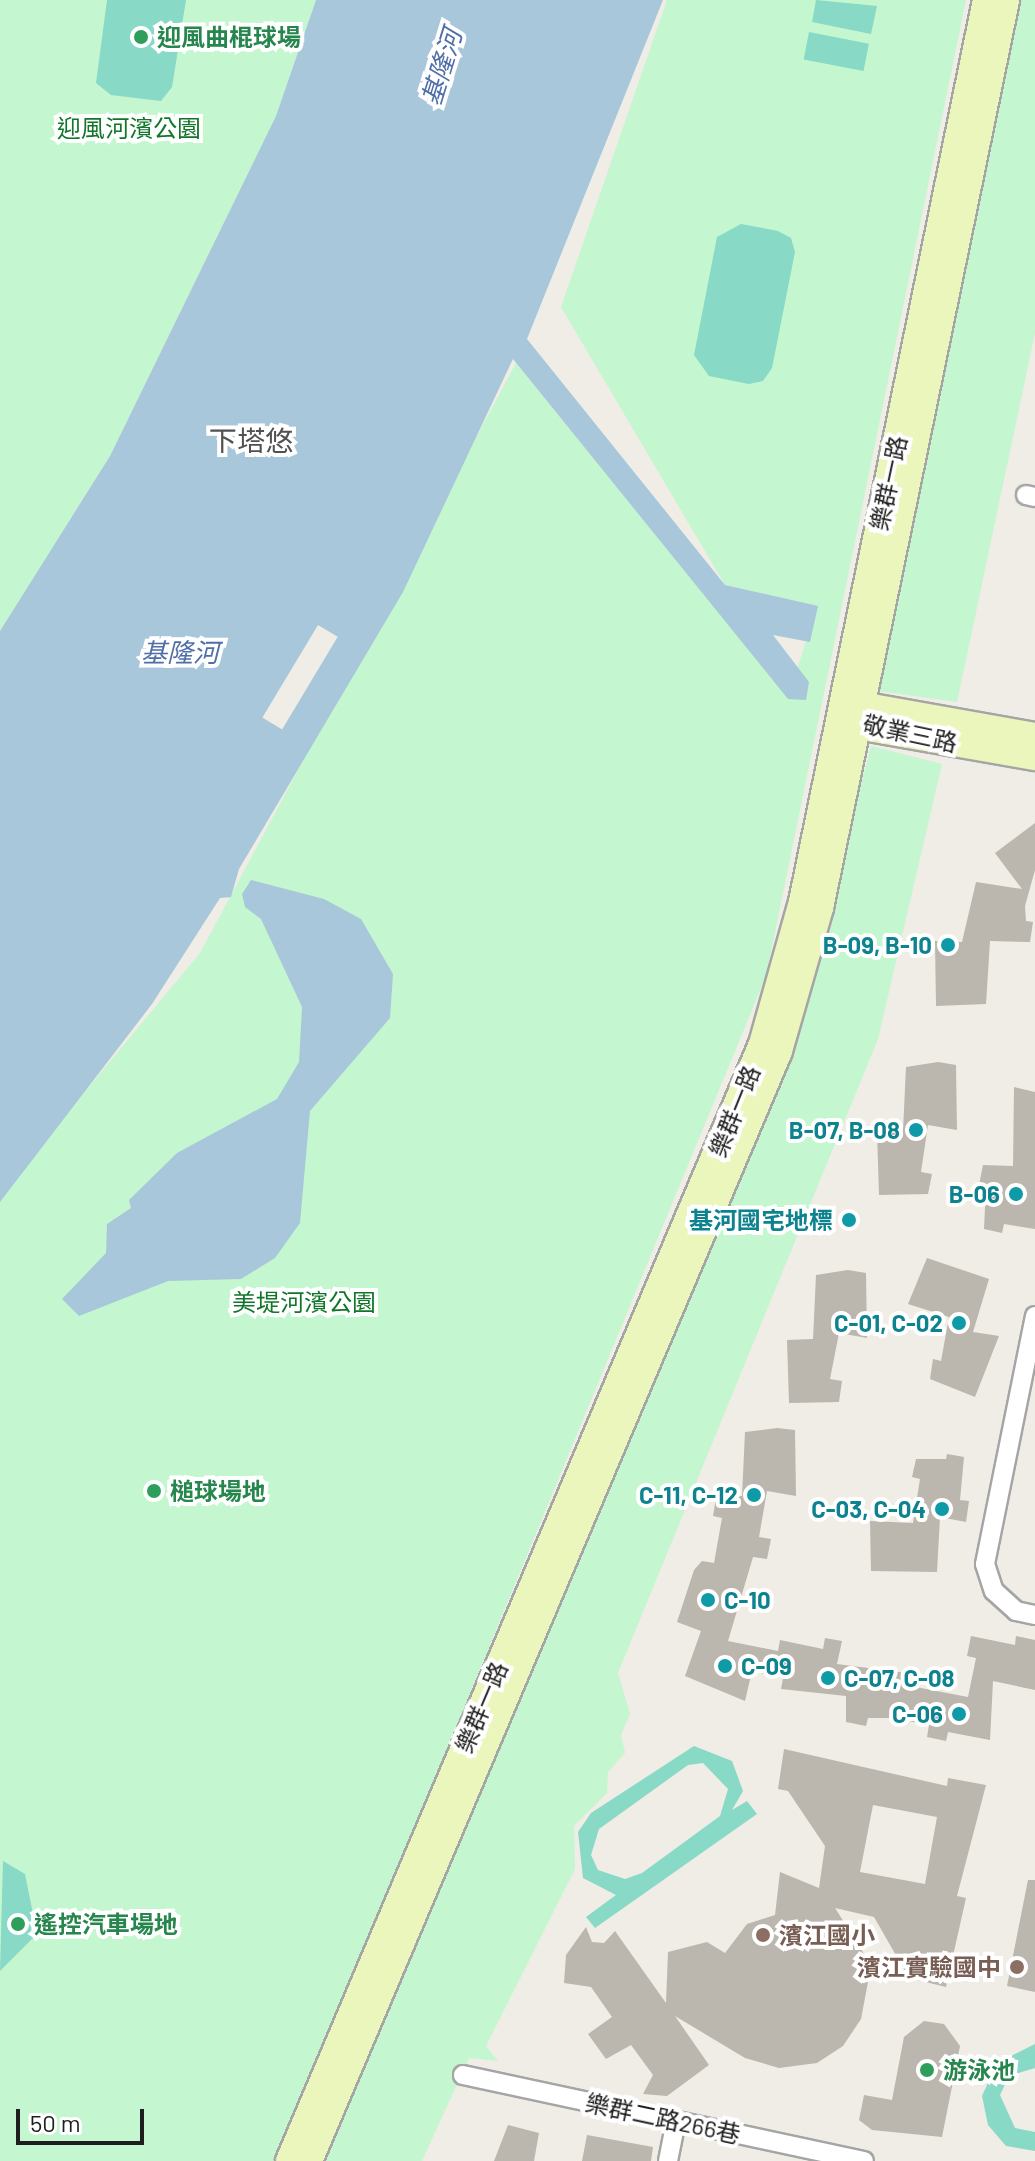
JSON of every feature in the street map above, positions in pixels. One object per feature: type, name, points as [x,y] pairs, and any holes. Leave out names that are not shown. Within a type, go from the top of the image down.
[{"type":"main road","name":"樂群一路","points":[[309,2161],[779,1051],[820,908],[853,714],[986,0]]},
{"type":"main road","name":"樂群一路","points":[[289,2161],[762,1044],[853,714],[1006,0]]},
{"type":"main road","name":"敬業三路","points":[[853,714],[1035,736]]},
{"type":"main road","name":"敬業三路","points":[[853,714],[1035,757]]},
{"type":"street","points":[[1035,1316],[985,1564],[994,1591],[1016,1611],[1035,1615]]},
{"type":"street","name":"樂群二路266巷","points":[[463,2075],[864,2161]]},
{"type":"street","points":[[668,2161],[676,2121]]},
{"type":"green space","name":"迎風河濱公園","points":[[0,0],[316,0],[276,116],[110,456],[0,631]]},
{"type":"green space","name":"美堤河濱公園","points":[[667,0],[966,0],[766,976],[277,2161],[0,2161],[0,1194],[200,953],[516,363],[788,698],[817,606],[725,585],[561,307]]},
{"type":"green space","points":[[1015,0],[1035,0],[1035,333],[957,702],[879,691],[874,678]]},
{"type":"green space","points":[[871,746],[942,764],[878,1039],[618,1673],[630,1714],[621,1735],[625,1753],[608,1772],[607,1793],[574,1826],[575,1869],[486,2046],[498,2061],[469,2058],[422,2161],[324,2161],[796,1030]]},
{"type":"shaded area","name":"迎風曲棍球場","points":[[107,0],[186,0],[172,87],[161,101],[111,95],[96,83]]},
{"type":"shaded area","points":[[816,0],[877,6],[871,34],[812,22]]},
{"type":"shaded area","points":[[809,32],[869,44],[864,71],[804,59]]},
{"type":"shaded area","points":[[741,224],[778,231],[791,238],[795,252],[772,368],[763,381],[749,384],[709,376],[694,355],[717,237]]},
{"type":"shaded area","points":[[694,1746],[732,1761],[743,1791],[732,1810],[747,1801],[757,1814],[595,1928],[586,1917],[616,1895],[583,1878],[578,1832],[591,1813]],"holes":[[[703,1763],[728,1789],[720,1816],[642,1873],[625,1879],[598,1870],[591,1855],[599,1829],[688,1765]]]},
{"type":"shaded area","name":"遙控汽車場地","points":[[3,1861],[25,1874],[37,1934],[0,1971]]},
{"type":"shaded area","points":[[1035,2044],[1035,2068],[1009,2076],[1000,2095],[1015,2128],[1035,2132],[1035,2151],[1006,2146],[988,2125],[982,2096],[997,2063]]},
{"type":"water","name":"基隆河","points":[[316,0],[663,0],[527,339],[725,585],[818,606],[810,642],[773,635],[809,682],[806,700],[788,699],[513,359],[403,592],[239,869],[231,897],[220,898],[152,1004],[0,1202],[0,631],[110,456],[276,116]]},
{"type":"water","points":[[251,880],[324,899],[361,919],[393,974],[390,1018],[310,1111],[300,1223],[275,1258],[241,1279],[168,1281],[79,1316],[62,1299],[106,1253],[107,1224],[131,1208],[129,1200],[177,1153],[277,1099],[299,1062],[302,1007],[261,919],[245,907],[242,894]]},
{"type":"pier","points":[[318,625],[338,637],[282,729],[262,718]]},
{"type":"building","name":"B-09, B-10","points":[[1035,823],[1035,870],[1025,906],[1026,921],[1033,922],[1030,942],[990,941],[986,1004],[936,1006],[935,941],[962,942],[976,882],[1022,889],[995,853]]},
{"type":"building","name":"B-07, B-08","points":[[938,1062],[956,1065],[957,1130],[928,1125],[921,1172],[932,1174],[928,1194],[879,1195],[877,1132],[903,1131],[906,1067]]},
{"type":"building","points":[[1014,1087],[1035,1092],[1035,1229],[1004,1224],[1002,1233],[984,1229],[986,1186],[979,1185],[983,1165],[1013,1166]]},
{"type":"building","name":"C-01, C-02","points":[[927,1258],[989,1279],[973,1332],[999,1336],[975,1397],[930,1379],[933,1359],[941,1361],[949,1317],[908,1304]]},
{"type":"building","points":[[848,1270],[866,1273],[867,1338],[839,1333],[830,1379],[842,1381],[839,1402],[789,1403],[787,1340],[813,1339],[816,1275]]},
{"type":"building","points":[[777,1428],[795,1430],[796,1496],[767,1491],[759,1537],[771,1539],[767,1559],[753,1557],[728,1641],[778,1651],[780,1640],[823,1649],[825,1638],[842,1641],[837,1664],[907,1673],[905,1685],[968,1697],[976,1658],[967,1656],[971,1636],[1015,1645],[1016,1636],[1035,1640],[1035,1690],[993,1681],[990,1740],[948,1732],[946,1741],[927,1737],[929,1725],[894,1718],[868,1718],[866,1726],[846,1722],[846,1696],[781,1689],[783,1678],[752,1671],[745,1701],[685,1676],[701,1631],[677,1622],[694,1570],[702,1561],[714,1563],[722,1518],[713,1516],[716,1498],[742,1496],[745,1432]]},
{"type":"building","name":"C-03, C-04","points":[[947,1454],[964,1457],[960,1500],[969,1501],[966,1522],[940,1517],[937,1572],[871,1571],[870,1521],[913,1523],[920,1479],[912,1477],[916,1459],[946,1459]]},
{"type":"building","points":[[784,1749],[947,1786],[948,1778],[986,1785],[957,1896],[966,1898],[946,1987],[909,1978],[874,1917],[835,1908],[864,1954],[868,1982],[861,2019],[843,2046],[817,2063],[779,2068],[745,2058],[675,2016],[709,2065],[667,2096],[643,2094],[653,2075],[631,2045],[606,2059],[588,2034],[612,2017],[591,1987],[564,1983],[566,1955],[586,1927],[592,1942],[604,1943],[615,1931],[666,2003],[668,1952],[707,1942],[725,1953],[747,1924],[775,1915],[780,1872],[819,1888],[825,1846],[788,1791],[778,1789]],"holes":[[[873,1805],[937,1817],[925,1884],[860,1872]]]},
{"type":"building","points":[[1028,1880],[1035,1880],[1035,1992],[1007,1986]]},
{"type":"building","name":"游泳池","points":[[924,2021],[944,2024],[960,2046],[942,2137],[872,2130],[859,2120],[864,2095],[892,2100],[904,2037]]},
{"type":"building","points":[[508,2125],[539,2133],[534,2161],[494,2161]]},
{"type":"building","points":[[587,2135],[653,2147],[651,2161],[582,2161]]},
{"type":"place","name":"迎風曲棍球場","points":[[141,37]]},
{"type":"place","name":"B-09, B-10","points":[[948,945]]},
{"type":"place","name":"B-07, B-08","points":[[916,1130]]},
{"type":"place","name":"B-06","points":[[1016,1194]]},
{"type":"place","name":"基河國宅地標","points":[[849,1220]]},
{"type":"place","name":"C-01, C-02","points":[[959,1323]]},
{"type":"place","name":"槌球場地","points":[[154,1491]]},
{"type":"place","name":"C-11, C-12","points":[[754,1495]]},
{"type":"place","name":"C-03, C-04","points":[[942,1509]]},
{"type":"place","name":"C-10","points":[[708,1600]]},
{"type":"place","name":"C-09","points":[[725,1666]]},
{"type":"place","name":"C-07, C-08","points":[[828,1678]]},
{"type":"place","name":"C-06","points":[[959,1714]]},
{"type":"place","name":"遙控汽車場地","points":[[18,1924]]},
{"type":"place","name":"濱江國小","points":[[763,1935]]},
{"type":"place","name":"濱江實驗國中","points":[[1017,1967]]},
{"type":"place","name":"游泳池","points":[[927,2070]]},
{"type":"district","name":"下塔悠","points":[[251,440]]}]
